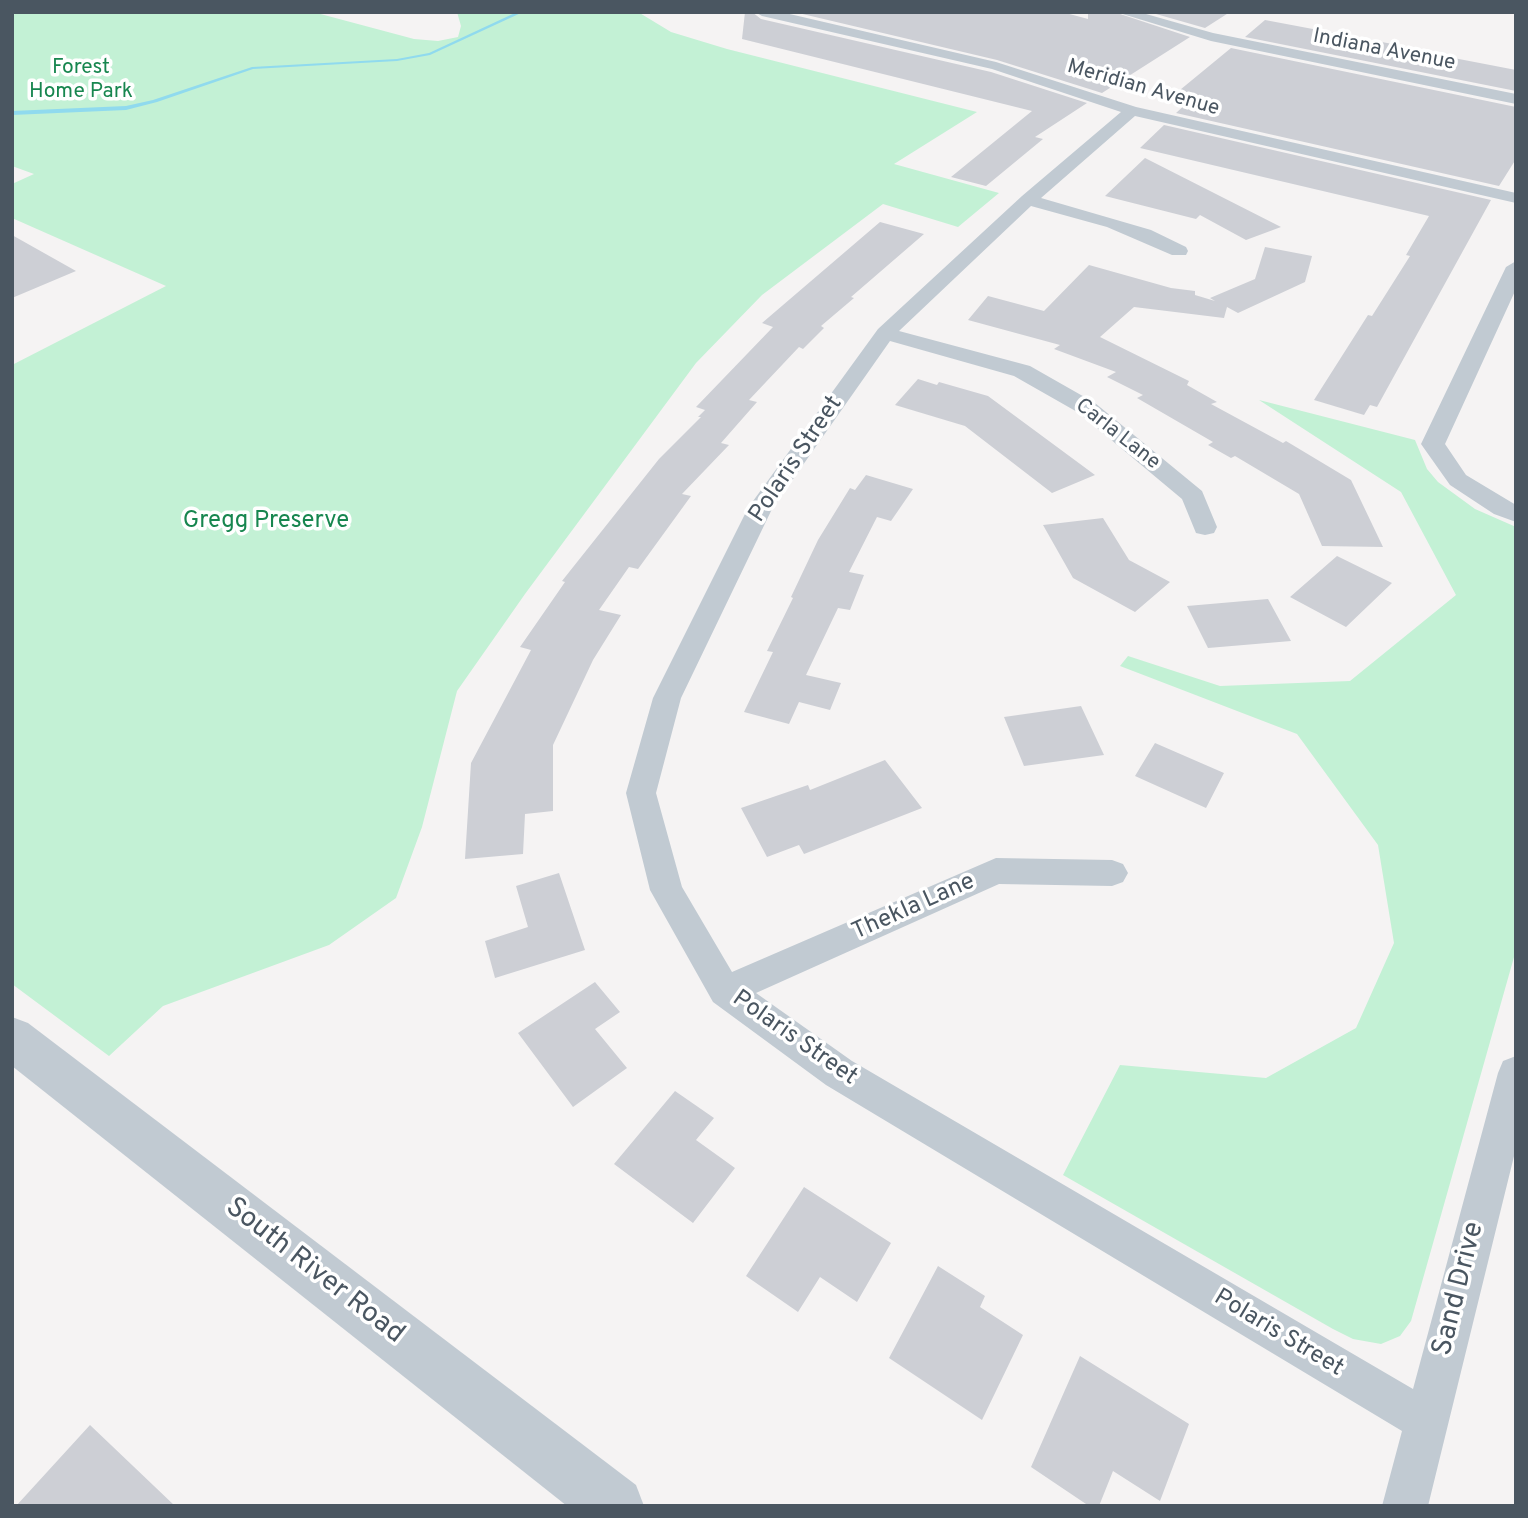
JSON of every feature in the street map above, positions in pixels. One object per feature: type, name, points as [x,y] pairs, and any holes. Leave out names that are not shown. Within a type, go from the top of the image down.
[{"type":"street","name":"Meridian Avenue","points":[[762,12],[996,66],[1132,111],[1516,198]]},
{"type":"street","name":"Indiana Avenue","points":[[1123,12],[1210,37],[1516,99]]},
{"type":"street","name":"Polaris Street","points":[[1132,111],[1028,200],[886,333],[760,508],[667,698],[641,793],[666,890],[725,991],[839,1073],[1426,1421]]},
{"type":"street","points":[[1028,200],[1124,227],[1179,251]]},
{"type":"street","points":[[1516,267],[1433,443],[1458,480],[1503,509],[1516,514]]},
{"type":"street","name":"Carla Lane","points":[[886,333],[1022,371],[1087,408],[1193,496],[1205,527]]},
{"type":"street","name":"Thekla Lane","points":[[725,991],[996,871],[1112,873]]},
{"type":"street","name":"South River Road","points":[[12,1038],[615,1506]]},
{"type":"street","name":"Sand Drive","points":[[1405,1506],[1516,1073]]},
{"type":"green space","name":"Gregg Preserve","points":[[21,12],[313,12],[414,39],[438,41],[458,37],[461,26],[457,12],[638,12],[671,32],[727,49],[977,112],[894,164],[999,193],[958,227],[883,204],[762,295],[696,363],[525,594],[457,691],[422,827],[396,898],[329,945],[163,1006],[109,1056],[12,984],[12,365],[166,286],[12,218],[12,184],[34,174],[12,166],[12,15]]},
{"type":"green space","points":[[1259,400],[1415,440],[1427,469],[1438,482],[1475,509],[1516,527],[1516,950],[1411,1321],[1400,1336],[1381,1344],[1353,1339],[1333,1329],[1063,1175],[1120,1065],[1266,1078],[1356,1028],[1394,943],[1378,845],[1297,734],[1120,666],[1128,656],[1220,686],[1350,681],[1456,595],[1401,492]]},
{"type":"building","points":[[745,12],[752,12],[761,19],[991,72],[1087,103],[1035,137],[1043,139],[986,186],[951,177],[1032,111],[742,39]]},
{"type":"building","points":[[794,12],[1062,12],[1088,19],[1088,12],[1114,12],[1190,37],[1102,93],[997,60]]},
{"type":"building","points":[[1149,12],[1230,12],[1205,28]]},
{"type":"building","points":[[1265,20],[1516,70],[1516,91],[1245,37]]},
{"type":"building","points":[[1231,48],[1516,107],[1516,159],[1499,186],[1176,113],[1187,103],[1169,99]]},
{"type":"building","points":[[1164,125],[1491,200],[1377,407],[1370,405],[1364,415],[1314,400],[1368,315],[1372,316],[1410,256],[1406,255],[1429,216],[1140,148]]},
{"type":"building","points":[[1145,158],[1281,227],[1246,240],[1200,215],[1196,219],[1105,196]]},
{"type":"building","points":[[880,222],[924,234],[851,297],[854,298],[821,326],[824,328],[803,349],[799,347],[749,400],[757,402],[721,443],[729,445],[682,494],[691,496],[638,569],[629,567],[599,610],[621,615],[593,660],[553,745],[553,811],[525,814],[523,854],[465,859],[471,763],[531,650],[520,647],[565,582],[562,581],[659,459],[701,417],[698,417],[705,410],[696,407],[773,327],[762,323]]},
{"type":"building","points":[[12,235],[76,271],[12,298]]},
{"type":"building","points":[[1265,247],[1312,256],[1305,282],[1238,313],[1227,307],[1224,318],[1134,307],[1100,337],[1189,381],[1187,385],[1217,402],[1211,404],[1283,443],[1286,441],[1351,480],[1383,547],[1322,546],[1299,494],[1235,456],[1231,458],[1208,445],[1213,442],[1137,398],[1143,395],[1107,377],[1116,372],[1054,349],[1060,345],[968,320],[988,296],[1044,311],[1089,265],[1171,288],[1195,291],[1195,295],[1215,301],[1210,298],[1255,279]]},
{"type":"building","points":[[918,379],[988,396],[1095,475],[1052,493],[965,426],[895,405]]},
{"type":"building","points":[[866,475],[913,489],[891,521],[877,517],[849,572],[864,575],[850,610],[838,608],[806,675],[841,683],[830,710],[799,702],[789,724],[744,712],[773,652],[767,651],[818,540],[850,488],[855,490]]},
{"type":"building","points":[[1103,518],[1129,560],[1170,582],[1135,612],[1073,578],[1043,525]]},
{"type":"building","points":[[1337,556],[1392,583],[1346,627],[1290,597]]},
{"type":"building","points":[[1268,599],[1291,641],[1208,648],[1187,606]]},
{"type":"building","points":[[1081,706],[1104,755],[1024,766],[1004,717]]},
{"type":"building","points":[[1155,743],[1224,773],[1206,808],[1135,776]]},
{"type":"building","points":[[885,760],[922,808],[804,854],[799,845],[767,857],[741,808],[808,785],[810,790]]},
{"type":"building","points":[[559,873],[585,950],[495,978],[485,941],[528,927],[516,886]]},
{"type":"building","points":[[595,982],[620,1012],[595,1029],[627,1068],[573,1107],[518,1033]]},
{"type":"building","points":[[675,1091],[714,1118],[696,1140],[735,1168],[693,1223],[614,1164]]},
{"type":"building","points":[[804,1187],[891,1243],[857,1302],[820,1277],[798,1312],[746,1276]]},
{"type":"building","points":[[938,1266],[985,1296],[980,1307],[1023,1335],[982,1420],[889,1358]]},
{"type":"building","points":[[1080,1356],[1189,1424],[1160,1501],[1113,1471],[1099,1506],[1089,1506],[1031,1467]]},
{"type":"building","points":[[90,1425],[175,1506],[16,1506]]},
{"type":"waterway","points":[[12,113],[126,108],[155,101],[252,68],[397,60],[430,54],[521,12]]},
{"type":"park label","name":"Forest Home Park","points":[[81,81]]}]
